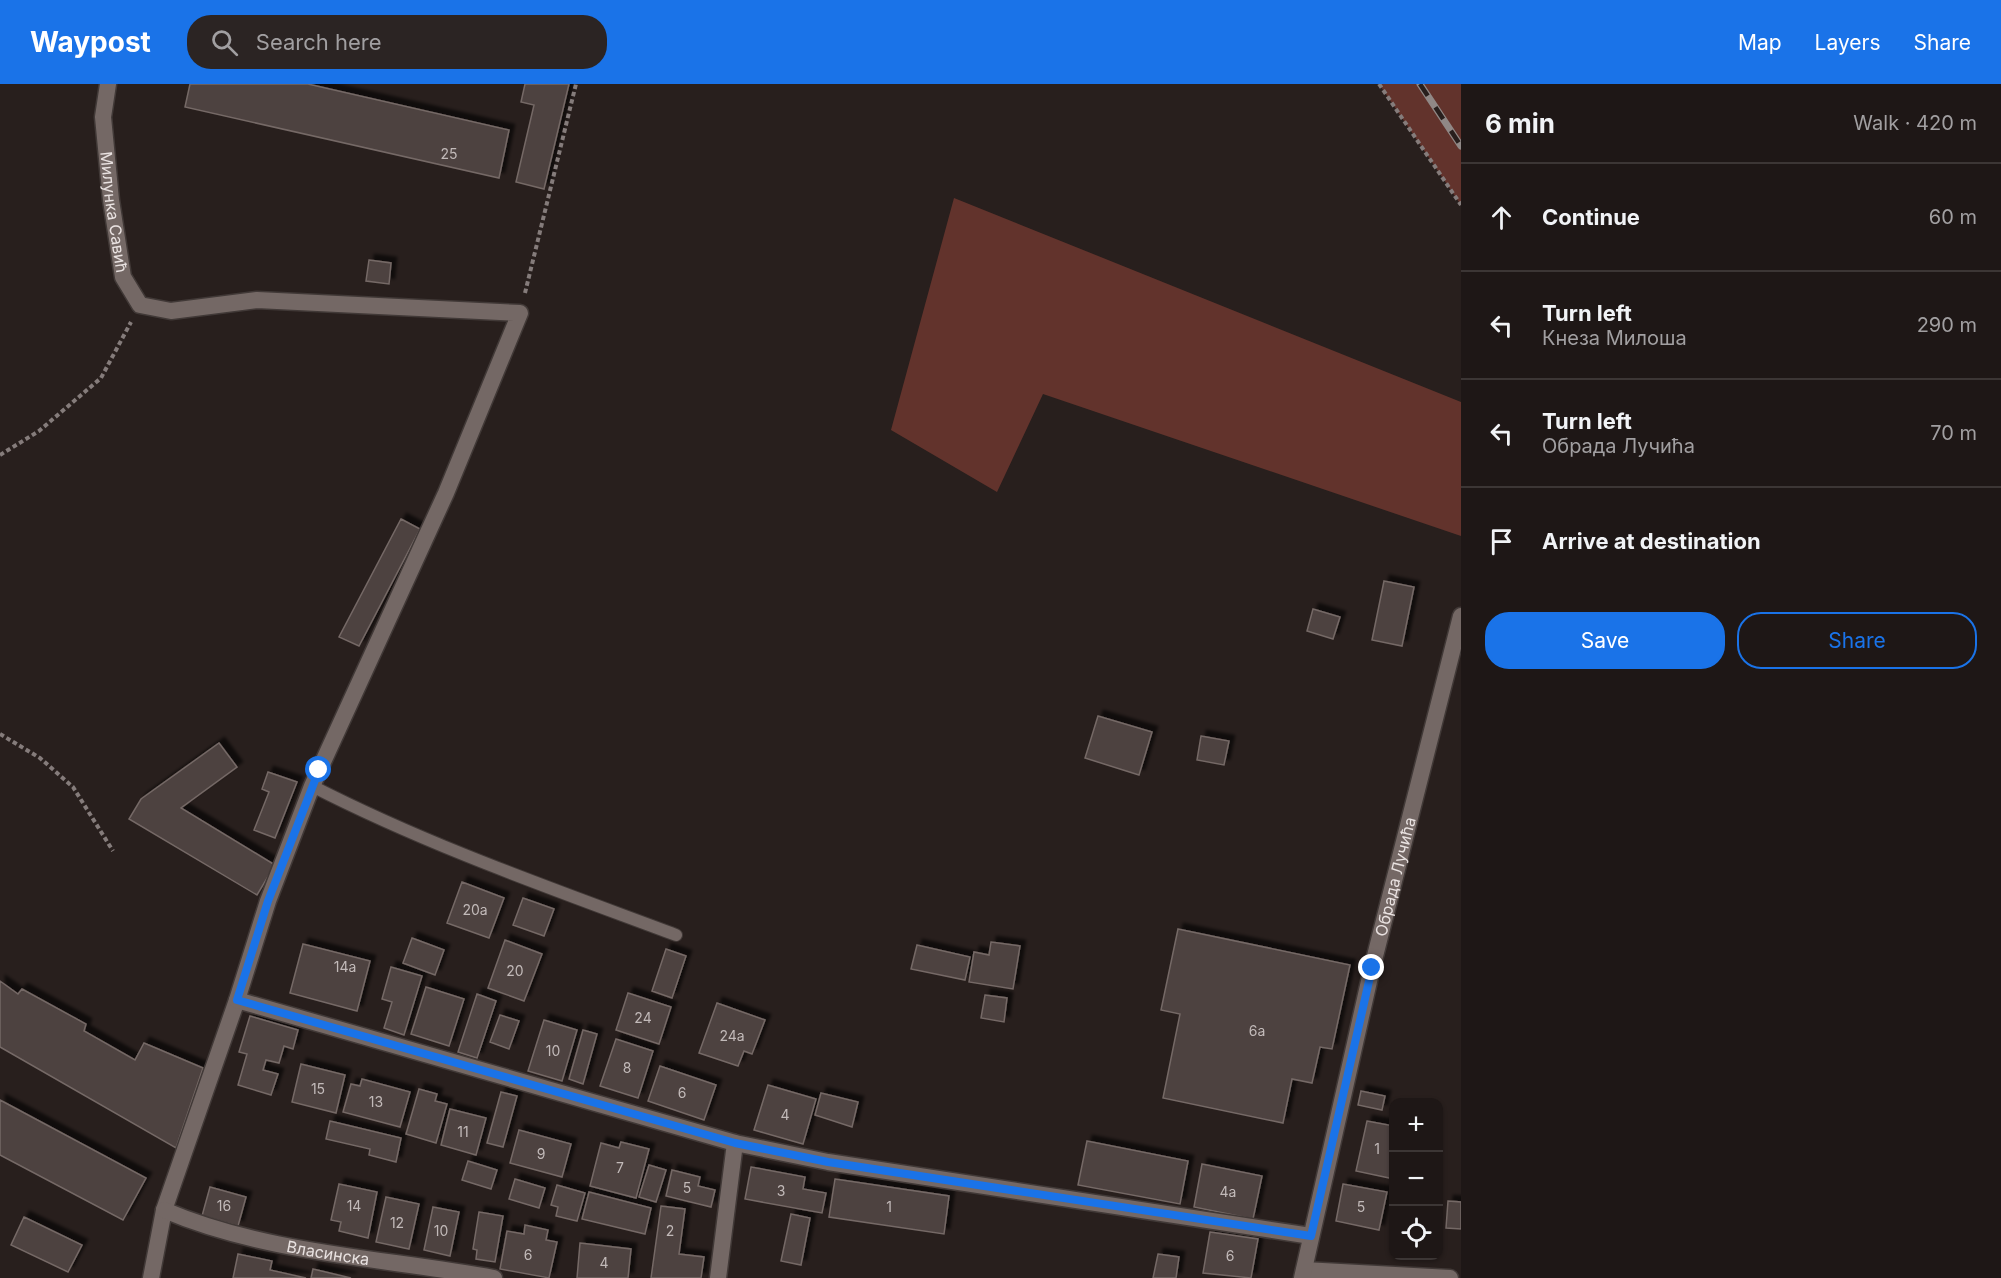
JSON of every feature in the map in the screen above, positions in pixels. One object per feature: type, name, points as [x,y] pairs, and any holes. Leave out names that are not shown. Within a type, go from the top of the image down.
[{"type":"street","name":"Милунка Савић","points":[[108,84],[103,117],[111,200],[123,277],[140,305]]},
{"type":"street","points":[[140,305],[171,311],[257,300],[520,313],[446,493],[312,786],[268,901],[237,1000],[164,1210],[151,1278]]},
{"type":"street","name":"Обрада Лучића","points":[[1303,1274],[1372,968],[1461,616]]},
{"type":"street","points":[[237,1000],[735,1143],[828,1162],[1311,1236]]},
{"type":"street","points":[[718,1278],[735,1143]]},
{"type":"street","name":"Власинска","points":[[164,1210],[192,1222],[273,1241],[494,1278]]},
{"type":"street","points":[[1303,1274],[1450,1278]]},
{"type":"lane","points":[[312,786],[370,816],[469,858],[676,935]]},
{"type":"path","points":[[520,313],[576,84]]},
{"type":"path","points":[[1379,84],[1461,205]]},
{"type":"path","points":[[0,455],[39,431],[101,378],[140,305]]},
{"type":"path","points":[[0,734],[40,758],[73,787],[113,851]]},
{"type":"shaded area","points":[[1379,84],[1461,84],[1461,205]]},
{"type":"shaded area","points":[[954,198],[1461,402],[1461,536],[1043,394],[997,492],[891,430]]},
{"type":"building","points":[[190,84],[308,84],[509,130],[499,178],[185,107]]},
{"type":"building","points":[[525,84],[569,84],[544,189],[516,182],[534,105],[521,102]]},
{"type":"building","points":[[369,260],[391,263],[389,284],[366,281]]},
{"type":"building","points":[[401,519],[420,529],[359,646],[339,637]]},
{"type":"building","points":[[1384,581],[1414,587],[1402,646],[1372,640]]},
{"type":"building","points":[[1313,609],[1340,617],[1333,639],[1307,631]]},
{"type":"building","points":[[1098,716],[1152,732],[1139,775],[1085,758]]},
{"type":"building","points":[[1201,736],[1229,741],[1224,765],[1197,760]]},
{"type":"building","points":[[219,743],[237,767],[181,808],[275,865],[257,895],[129,819],[141,799]]},
{"type":"building","points":[[268,772],[297,782],[275,838],[254,830],[269,792],[262,789]]},
{"type":"building","points":[[462,882],[504,898],[489,938],[447,923]]},
{"type":"building","points":[[523,898],[554,909],[544,936],[513,925]]},
{"type":"building","points":[[1178,929],[1350,965],[1332,1049],[1320,1047],[1312,1083],[1292,1079],[1283,1123],[1163,1098],[1180,1014],[1161,1010]]},
{"type":"building","points":[[412,938],[444,950],[435,975],[403,963]]},
{"type":"building","points":[[505,940],[542,954],[524,1001],[488,988]]},
{"type":"building","points":[[991,942],[1020,946],[1013,989],[969,982],[974,952],[989,955]]},
{"type":"building","points":[[303,944],[370,961],[357,1011],[290,993]]},
{"type":"building","points":[[917,945],[970,957],[965,980],[911,969]]},
{"type":"building","points":[[666,949],[686,956],[672,998],[652,991]]},
{"type":"building","points":[[391,967],[422,976],[404,1035],[384,1028],[392,1002],[382,999]]},
{"type":"building","points":[[0,981],[18,994],[22,989],[86,1024],[84,1031],[135,1060],[144,1043],[203,1068],[176,1148],[0,1047]]},
{"type":"building","points":[[426,987],[464,999],[449,1046],[411,1034]]},
{"type":"building","points":[[628,993],[671,1007],[659,1044],[616,1030]]},
{"type":"building","points":[[477,994],[496,1001],[477,1058],[458,1052]]},
{"type":"building","points":[[985,995],[1007,998],[1004,1022],[981,1018]]},
{"type":"building","points":[[717,1003],[765,1020],[752,1054],[744,1051],[738,1066],[699,1053]]},
{"type":"building","points":[[500,1015],[519,1021],[509,1049],[490,1042]]},
{"type":"building","points":[[250,1016],[298,1030],[293,1049],[284,1046],[279,1063],[266,1060],[263,1070],[278,1074],[271,1095],[238,1085],[247,1054],[239,1052]]},
{"type":"building","points":[[544,1020],[577,1030],[562,1081],[528,1071]]},
{"type":"building","points":[[583,1030],[597,1034],[583,1084],[569,1079]]},
{"type":"building","points":[[616,1039],[653,1051],[638,1098],[600,1086]]},
{"type":"building","points":[[301,1064],[345,1075],[336,1113],[292,1102]]},
{"type":"building","points":[[660,1066],[716,1085],[704,1120],[648,1101]]},
{"type":"building","points":[[362,1079],[410,1092],[400,1127],[343,1112],[351,1084],[360,1086]]},
{"type":"building","points":[[768,1085],[816,1099],[803,1144],[754,1130]]},
{"type":"building","points":[[419,1089],[437,1094],[435,1101],[447,1104],[436,1143],[406,1134]]},
{"type":"building","points":[[1361,1091],[1385,1096],[1382,1110],[1358,1105]]},
{"type":"building","points":[[501,1092],[517,1096],[503,1147],[487,1143]]},
{"type":"building","points":[[821,1093],[858,1102],[852,1127],[815,1115]]},
{"type":"building","points":[[0,1100],[146,1178],[123,1220],[0,1155]]},
{"type":"building","points":[[450,1109],[486,1118],[476,1155],[441,1145]]},
{"type":"building","points":[[330,1121],[401,1138],[396,1162],[369,1155],[370,1149],[326,1139]]},
{"type":"building","points":[[1367,1121],[1389,1125],[1389,1178],[1356,1171]]},
{"type":"building","points":[[519,1130],[571,1144],[562,1177],[510,1163]]},
{"type":"building","points":[[1087,1141],[1188,1161],[1180,1204],[1078,1185]]},
{"type":"building","points":[[621,1142],[649,1149],[636,1198],[590,1186],[601,1143],[619,1148]]},
{"type":"building","points":[[468,1161],[497,1170],[491,1189],[462,1180]]},
{"type":"building","points":[[1202,1164],[1262,1176],[1253,1219],[1194,1207]]},
{"type":"building","points":[[649,1165],[666,1170],[656,1202],[639,1197]]},
{"type":"building","points":[[751,1167],[805,1177],[803,1189],[826,1193],[822,1213],[745,1199]]},
{"type":"building","points":[[672,1170],[700,1177],[698,1186],[715,1190],[711,1207],[666,1196]]},
{"type":"building","points":[[515,1179],[545,1188],[539,1208],[509,1199]]},
{"type":"building","points":[[835,1179],[949,1196],[944,1234],[829,1217]]},
{"type":"building","points":[[339,1184],[377,1192],[368,1238],[339,1231],[341,1222],[331,1220]]},
{"type":"building","points":[[1343,1184],[1387,1192],[1379,1230],[1336,1221]]},
{"type":"building","points":[[557,1185],[585,1193],[577,1221],[556,1216],[558,1207],[551,1205]]},
{"type":"building","points":[[210,1187],[246,1197],[238,1226],[202,1216]]},
{"type":"building","points":[[589,1192],[651,1208],[645,1234],[582,1219]]},
{"type":"building","points":[[386,1197],[419,1204],[409,1249],[376,1242]]},
{"type":"building","points":[[1448,1201],[1461,1202],[1461,1229],[1446,1228]]},
{"type":"building","points":[[661,1206],[685,1209],[679,1254],[704,1257],[701,1278],[651,1278]]},
{"type":"building","points":[[433,1207],[459,1212],[450,1256],[424,1250]]},
{"type":"building","points":[[479,1212],[503,1216],[495,1262],[476,1259],[477,1250],[473,1249]]},
{"type":"building","points":[[791,1214],[810,1218],[801,1265],[781,1261]]},
{"type":"building","points":[[24,1217],[82,1245],[68,1272],[11,1245]]},
{"type":"building","points":[[525,1225],[548,1230],[546,1240],[557,1242],[549,1278],[500,1269],[507,1231],[524,1234]]},
{"type":"building","points":[[1210,1232],[1258,1239],[1251,1278],[1203,1273]]},
{"type":"building","points":[[580,1243],[631,1249],[628,1278],[577,1278]]},
{"type":"building","points":[[238,1254],[272,1261],[270,1270],[306,1278],[233,1278]]},
{"type":"building","points":[[1158,1254],[1179,1257],[1176,1278],[1153,1278]]},
{"type":"building","points":[[313,1269],[351,1278],[311,1278]]},
{"type":"railway","points":[[1420,84],[1461,146]]},
{"type":"route","points":[[319,770],[268,901],[237,1000],[735,1143],[828,1162],[1311,1236],[1372,968]]}]
